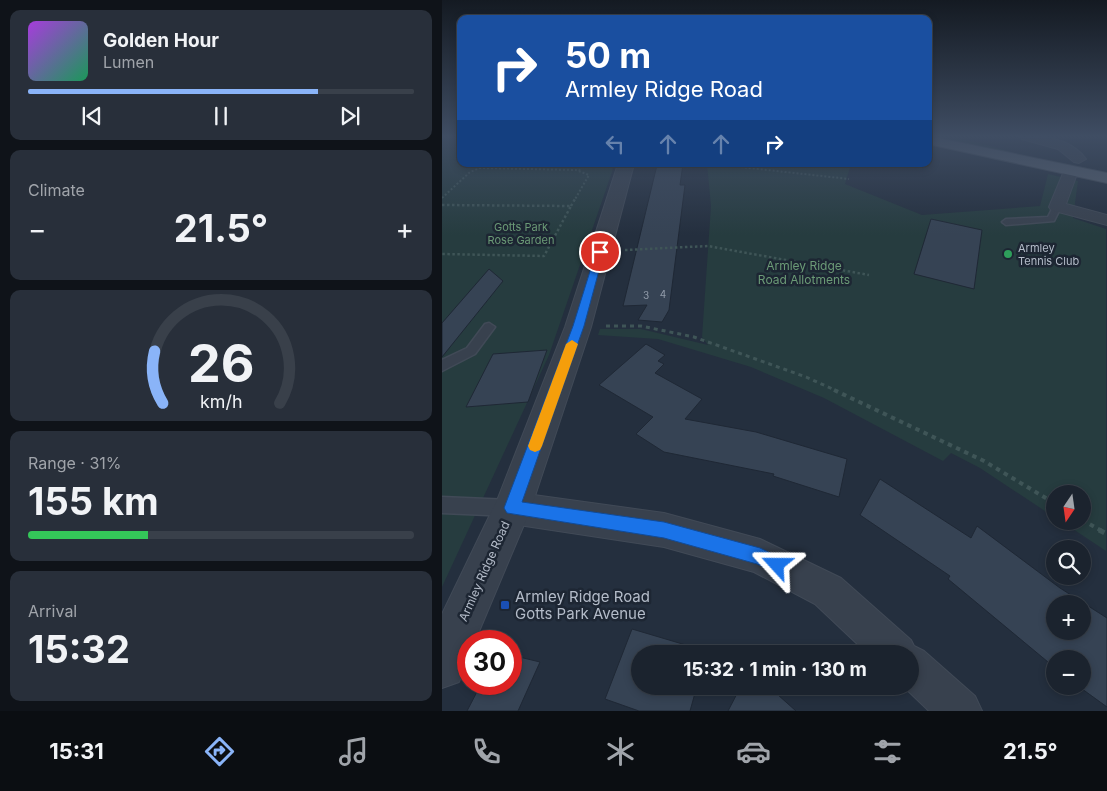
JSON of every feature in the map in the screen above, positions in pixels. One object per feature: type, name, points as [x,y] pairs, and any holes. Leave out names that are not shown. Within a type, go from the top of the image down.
[{"type":"street","name":"Armley Ridge Road","points":[[442,665],[512,508],[578,326],[624,169]]},
{"type":"street","points":[[1073,169],[1056,207],[1106,220]]},
{"type":"street","points":[[512,508],[664,530],[760,556],[828,591],[887,645]]},
{"type":"street","points":[[919,673],[960,711]]},
{"type":"lane","points":[[1006,222],[1051,220],[1056,207]]},
{"type":"lane","points":[[442,366],[472,351],[489,327]]},
{"type":"lane","points":[[442,505],[512,508]]},
{"type":"path","points":[[442,198],[470,172],[477,169]]},
{"type":"path","points":[[442,254],[544,256],[588,175],[579,171],[519,169]]},
{"type":"path","points":[[760,169],[849,179]]},
{"type":"path","points":[[442,205],[571,206]]},
{"type":"path","points":[[600,252],[708,246],[869,276]]},
{"type":"path","points":[[578,326],[641,326],[685,335],[806,376],[984,461],[1046,498]]},
{"type":"path","points":[[1091,525],[1106,534]]},
{"type":"green space","name":"Gotts Park Rose Garden","points":[[442,169],[613,169],[549,355],[442,587]]},
{"type":"green space","name":"Armley Ridge Road Allotments","points":[[707,169],[849,169],[845,184],[922,215],[1040,206],[1048,174],[1078,181],[1073,218],[1106,229],[1106,551],[1074,530],[1091,530],[1091,485],[1046,485],[1046,512],[980,468],[951,453],[943,461],[824,398],[751,367],[658,339],[598,335],[600,329],[641,329],[708,345],[702,337],[711,206]]},
{"type":"building","points":[[656,169],[682,169],[680,185],[685,185],[669,310],[662,322],[638,320],[647,305],[623,306]]},
{"type":"building","points":[[931,219],[982,230],[974,289],[914,274]]},
{"type":"building","points":[[489,269],[503,281],[442,357],[442,323]]},
{"type":"building","points":[[646,344],[665,355],[658,361],[664,364],[655,373],[702,399],[685,419],[756,432],[847,459],[839,497],[773,476],[774,474],[664,452],[636,434],[653,417],[599,385]]},
{"type":"building","points":[[547,350],[528,402],[466,407],[493,354]]},
{"type":"building","points":[[880,479],[971,538],[977,526],[1046,578],[1046,585],[1056,585],[1071,595],[1046,595],[1046,640],[1091,640],[1091,608],[1107,618],[1107,707],[1090,695],[1091,650],[1046,650],[1046,660],[948,579],[950,576],[860,515]]},
{"type":"building","points":[[632,629],[686,645],[631,645],[631,695],[694,695],[690,711],[639,711],[605,699]]},
{"type":"building","points":[[522,658],[540,662],[518,711],[467,711],[475,695],[522,695]]},
{"type":"building","points":[[736,695],[778,695],[796,711],[728,711]]},
{"type":"slow traffic","points":[[535,446],[572,344]]},
{"type":"place","name":"Armley Tennis Club","points":[[1008,254]]},
{"type":"place","name":"Armley Ridge Road Gotts Park Avenue","points":[[505,605]]},
{"type":"route","points":[[600,252],[578,326],[512,508],[664,530],[760,556],[777,565]]}]
